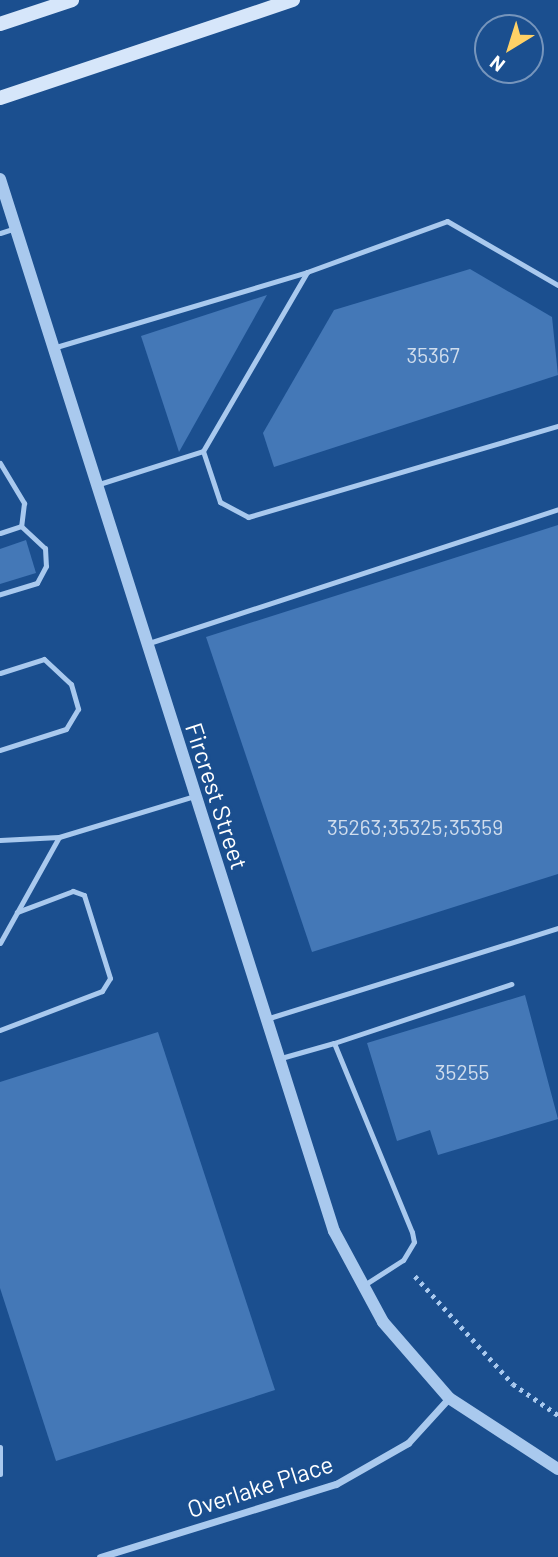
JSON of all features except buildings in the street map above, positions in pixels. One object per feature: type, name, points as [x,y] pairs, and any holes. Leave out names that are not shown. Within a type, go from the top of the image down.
[{"type":"main road","points":[[0,24],[72,0]]},
{"type":"main road","points":[[0,98],[293,0]]},
{"type":"street","name":"Fircrest Street","points":[[0,179],[334,1231],[383,1322],[450,1398],[558,1469]]},
{"type":"street","name":"Overlake Place","points":[[100,1557],[336,1484],[408,1443],[450,1398]]},
{"type":"lane","points":[[52,348],[307,272],[447,221],[558,285]]},
{"type":"lane","points":[[0,233],[15,228]]},
{"type":"lane","points":[[96,485],[203,451],[307,272]]},
{"type":"lane","points":[[203,451],[220,502],[248,517],[558,426]]},
{"type":"lane","points":[[0,463],[24,503],[21,526]]},
{"type":"lane","points":[[147,644],[558,509]]},
{"type":"lane","points":[[0,533],[21,526]]},
{"type":"lane","points":[[0,594],[37,583],[46,566],[45,548],[21,526]]},
{"type":"lane","points":[[0,673],[44,659],[71,684],[78,709],[66,729],[0,750]]},
{"type":"lane","points":[[0,840],[59,837],[195,796]]},
{"type":"lane","points":[[0,943],[59,837]]},
{"type":"lane","points":[[0,1030],[102,990],[110,978],[84,895],[73,891],[17,912]]},
{"type":"lane","points":[[266,1019],[558,928]]},
{"type":"lane","points":[[281,1058],[511,984]]},
{"type":"lane","points":[[334,1043],[411,1232],[411,1249],[398,1263],[363,1285]]},
{"type":"lane","points":[[0,1447],[0,1474]]},
{"type":"path","points":[[398,1263],[513,1384],[558,1415]]}]
